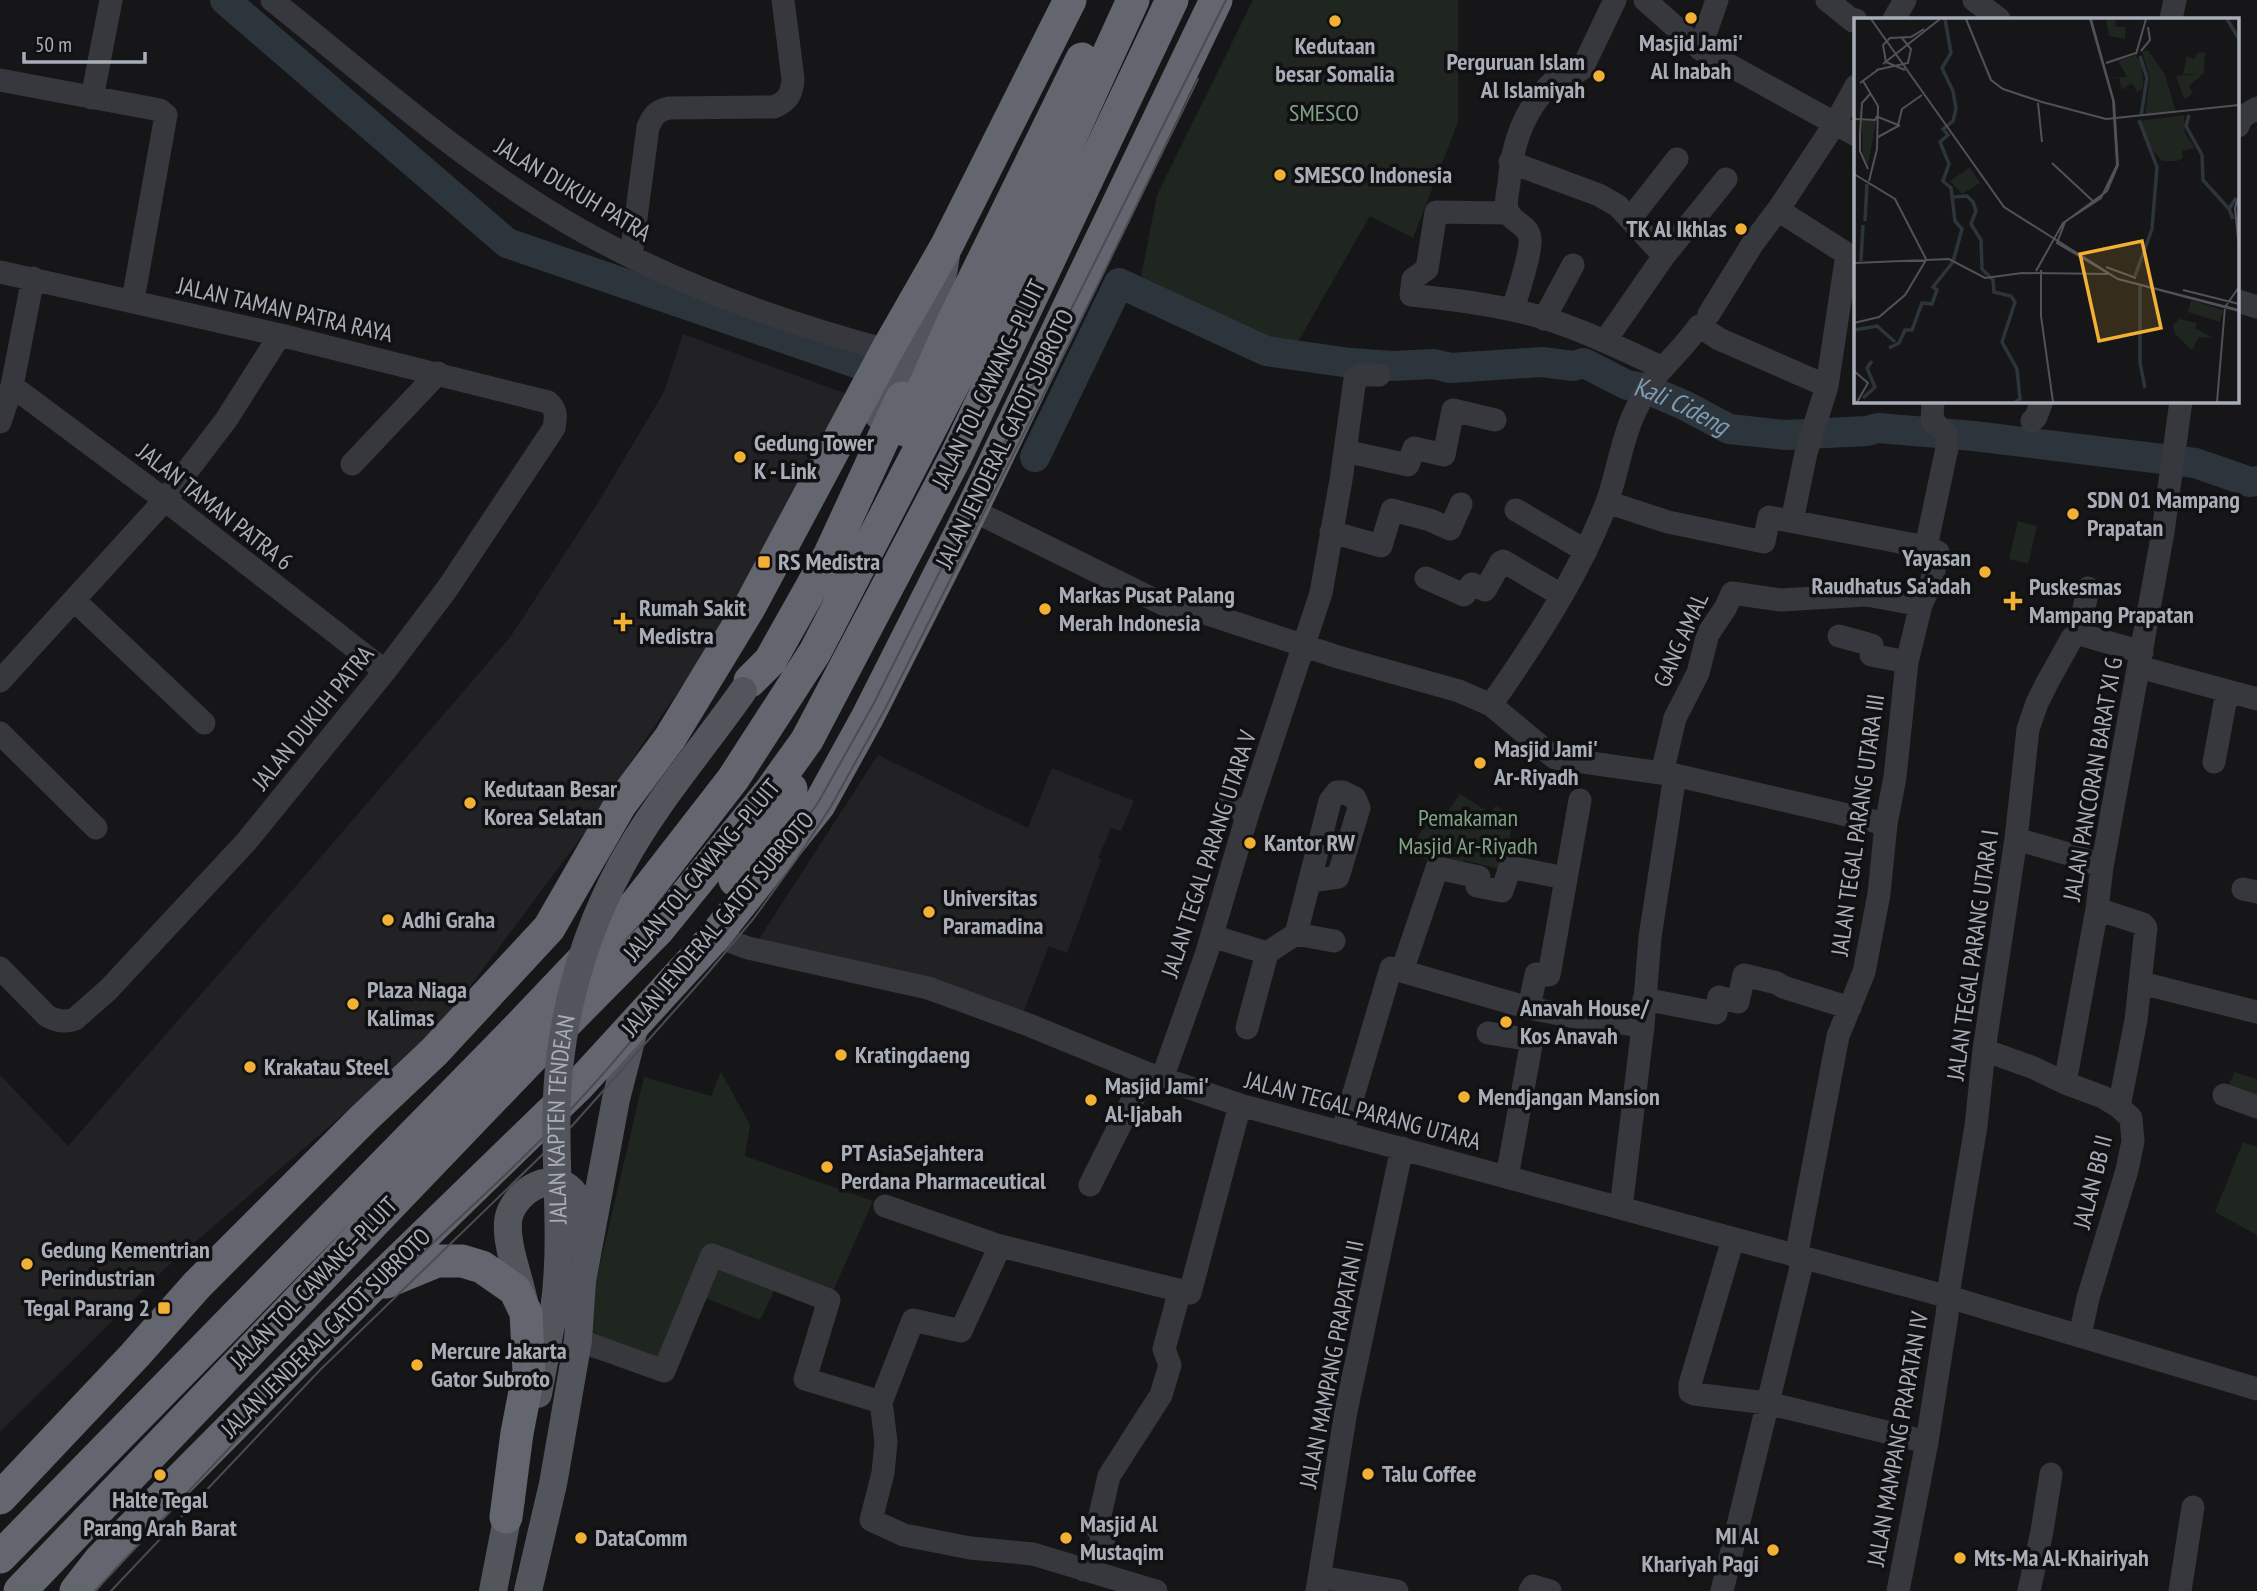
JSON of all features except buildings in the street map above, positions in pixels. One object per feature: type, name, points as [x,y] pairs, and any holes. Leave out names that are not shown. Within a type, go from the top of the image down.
[{"type":"highway","points":[[0,1498],[197,1285],[362,1119],[434,1052],[549,928],[620,805],[670,738],[749,608],[887,350],[947,245],[1070,0]]},
{"type":"highway","points":[[549,928],[621,883],[667,832],[715,768],[779,671],[918,404],[954,320],[1111,0]]},
{"type":"highway","name":"JALAN TOL CAWANG–PLUIT","points":[[0,1557],[636,904],[733,779],[815,652],[992,309],[1133,0]]},
{"type":"highway","name":"JALAN TOL CAWANG–PLUIT","points":[[20,1591],[539,1050],[657,931],[769,793],[807,740],[956,456],[1172,0]]},
{"type":"highway","name":"JALAN JENDERAL GATOT SUBROTO","points":[[76,1591],[101,1559],[377,1281],[577,1087],[715,936],[819,805],[867,718],[972,510],[1216,0]]},
{"type":"highway","points":[[746,686],[770,661],[777,649],[830,554],[910,384],[954,320]]},
{"type":"highway","points":[[377,1281],[457,1177],[677,952],[728,889],[768,832],[786,800],[800,768],[807,740]]},
{"type":"highway","points":[[377,1281],[437,1261],[462,1261],[482,1267],[515,1290],[526,1313],[528,1371],[506,1517]]},
{"type":"highway","name":"JALAN JENDERAL GATOT SUBROTO","points":[[60,1591],[101,1559]]},
{"type":"main road","points":[[746,686],[936,300],[943,278],[947,245]]},
{"type":"main road","name":"JALAN KAPTEN TENDEAN","points":[[493,1591],[506,1517],[539,1389],[559,1273],[559,1062],[568,1006],[598,911],[623,862],[658,807],[746,686]]},
{"type":"main road","name":"JALAN KAPTEN TENDEAN","points":[[528,1591],[553,1484],[578,1340],[582,1281],[616,1099],[635,1025]]},
{"type":"main road","points":[[526,1313],[508,1234],[508,1222],[515,1202],[530,1188],[542,1183],[553,1183],[565,1186],[573,1192],[579,1219],[582,1281]]},
{"type":"street","points":[[92,97],[111,0]]},
{"type":"street","name":"JALAN DUKUH PATRA","points":[[272,0],[481,166],[580,230],[673,278],[713,295],[887,350]]},
{"type":"street","points":[[631,257],[648,127],[653,116],[659,110],[669,107],[774,107],[788,98],[793,79],[783,0]]},
{"type":"street","points":[[1513,310],[1530,242],[1526,229],[1508,213],[1506,205],[1510,162],[1519,130],[1532,108],[1554,81],[1576,74],[1582,69],[1615,0]]},
{"type":"street","points":[[1645,0],[1700,49],[1854,134]]},
{"type":"street","points":[[1700,49],[1717,0]]},
{"type":"street","points":[[1827,0],[1854,21]]},
{"type":"street","points":[[1895,18],[1905,0]]},
{"type":"street","points":[[1974,0],[1998,18]]},
{"type":"street","points":[[2171,18],[2175,0]]},
{"type":"street","points":[[0,80],[160,110],[166,115],[134,300]]},
{"type":"street","points":[[1491,705],[1525,657],[1586,551],[1607,502],[1632,418],[1640,403],[1660,372],[1704,320],[1836,122],[1854,90]]},
{"type":"street","points":[[2240,122],[2242,117],[2257,108]]},
{"type":"street","points":[[1630,219],[1677,159]]},
{"type":"street","points":[[1510,162],[1599,195],[1618,206],[1639,232],[1664,256]]},
{"type":"street","points":[[1605,341],[1664,256],[1726,179]]},
{"type":"street","points":[[1778,209],[1847,254],[1827,386],[1806,453],[1791,521]]},
{"type":"street","points":[[1508,213],[1436,212],[1427,269],[1413,279],[1411,295],[1468,301],[1544,319],[1605,341],[1660,372]]},
{"type":"street","points":[[1544,319],[1573,265]]},
{"type":"street","name":"JALAN TAMAN PATRA RAYA","points":[[0,272],[134,300],[438,373],[536,398],[548,402],[554,408]]},
{"type":"street","points":[[0,422],[12,386],[33,278]]},
{"type":"street","points":[[2240,302],[2257,307]]},
{"type":"street","points":[[1704,320],[1729,344],[1827,386]]},
{"type":"street","points":[[0,681],[165,500],[226,419],[280,335]]},
{"type":"street","points":[[352,464],[438,373]]},
{"type":"street","name":"JALAN TEGAL PARANG UTARA V","points":[[1090,1185],[1154,1076],[1212,936],[1238,809],[1304,646],[1321,593],[1355,379],[1360,375],[1380,375]]},
{"type":"street","name":"JALAN TAMAN PATRA 6","points":[[12,386],[386,671]]},
{"type":"street","name":"JALAN TEGAL PARANG UTARA III","points":[[1800,1258],[1838,1036],[1864,972],[1879,894],[1907,662],[1938,552],[1926,547],[1947,440],[1933,423],[1933,402]]},
{"type":"street","name":"JALAN PANCORAN BARAT XI G","points":[[2065,1083],[2141,660],[2170,485],[2180,402]]},
{"type":"street","name":"JALAN DUKUH PATRA","points":[[0,968],[47,1016],[61,1021],[75,1019],[181,914],[246,842],[386,671],[447,589],[554,428],[554,408]]},
{"type":"street","points":[[1345,451],[1408,465],[1414,448],[1445,454],[1453,410],[1495,420]]},
{"type":"street","points":[[1607,502],[1668,522],[1763,542],[1769,517],[1926,547]]},
{"type":"street","points":[[1331,532],[1381,546],[1392,510],[1430,520],[1450,529],[1461,504]]},
{"type":"street","points":[[972,510],[1167,606],[1209,614],[1304,646],[1459,691],[1491,705],[1555,758],[1669,774],[1886,824]]},
{"type":"street","points":[[1516,510],[1586,551]]},
{"type":"street","points":[[1426,579],[1464,595],[1472,584],[1485,590],[1503,561],[1561,594]]},
{"type":"street","points":[[2088,588],[2079,634],[2227,692],[2257,699]]},
{"type":"street","name":"GANG AMAL","points":[[1669,774],[1675,718],[1698,673],[1708,634],[1727,607],[1732,593],[1781,600],[1867,595],[1921,606]]},
{"type":"street","points":[[74,600],[204,723]]},
{"type":"street","name":"JALAN TEGAL PARANG UTARA I","points":[[1949,1297],[1976,1126],[1984,1050],[2016,839],[2030,721],[2072,638],[2079,634]]},
{"type":"street","points":[[1839,636],[1872,645],[1871,655],[1907,662]]},
{"type":"street","points":[[2214,762],[2227,692]]},
{"type":"street","points":[[0,733],[96,828]]},
{"type":"street","points":[[1621,1208],[1669,774]]},
{"type":"street","points":[[1529,1008],[1536,974],[1549,975],[1580,800]]},
{"type":"street","points":[[2016,839],[2079,857],[2102,867]]},
{"type":"street","points":[[1402,971],[1437,868],[1479,877],[1477,886],[1502,891],[1510,867],[1565,878]]},
{"type":"street","points":[[1247,1028],[1268,953],[1296,934],[1311,881]]},
{"type":"street","points":[[2096,909],[2143,924],[2146,940],[2136,1020],[2119,1107]]},
{"type":"street","points":[[1296,934],[1334,941]]},
{"type":"street","name":"JALAN TEGAL PARANG UTARA","points":[[715,936],[748,948],[928,988],[1029,1025],[1154,1076],[1240,1105],[1949,1297],[2257,1389]]},
{"type":"street","points":[[1212,936],[1268,953]]},
{"type":"street","points":[[1342,1133],[1390,970],[1393,968],[1529,1008],[1643,1026]]},
{"type":"street","points":[[1644,999],[1716,1013],[1719,997],[1738,1002],[1744,975],[1777,983],[1850,1008]]},
{"type":"street","points":[[2141,983],[2257,1012]]},
{"type":"street","points":[[1488,1033],[1532,1040],[1507,1177]]},
{"type":"street","name":"JALAN BB II","points":[[1984,1050],[2103,1097],[2131,1118],[2133,1141],[2127,1170],[2088,1298],[2080,1336]]},
{"type":"street","points":[[2224,1096],[2257,1107]]},
{"type":"street","points":[[885,1206],[1000,1246],[1190,1293],[1240,1105]]},
{"type":"street","name":"JALAN MAMPANG PRAPATAN II","points":[[1319,1584],[1346,1411],[1402,1148]]},
{"type":"street","points":[[1733,1239],[1690,1384],[1690,1392],[1767,1404],[1927,1442]]},
{"type":"street","points":[[1000,1246],[961,1331],[913,1320],[881,1402],[886,1442],[883,1473],[871,1520],[904,1535],[970,1548],[1033,1554],[1091,1578],[1156,1591]]},
{"type":"street","points":[[578,1340],[664,1371],[712,1255],[829,1300],[804,1379],[881,1402]]},
{"type":"street","points":[[1721,1591],[1800,1258]]},
{"type":"street","points":[[1091,1578],[1104,1539],[1097,1528],[1109,1476],[1161,1395],[1170,1365],[1164,1349],[1180,1290]]},
{"type":"street","name":"JALAN MAMPANG PRAPATAN IV","points":[[1898,1591],[1927,1442],[1949,1297]]},
{"type":"street","points":[[2029,1591],[2051,1474]]},
{"type":"street","points":[[2180,1591],[2193,1507]]},
{"type":"street","points":[[1319,1584],[1397,1591]]},
{"type":"street","points":[[1530,1591],[1533,1586],[1550,1591]]},
{"type":"shaded area","points":[[683,334],[855,397],[735,609],[586,831],[430,1040],[173,1261],[0,1432],[0,1075],[68,1146],[511,636],[596,506],[664,392]]},
{"type":"shaded area","name":"Universitas Paramadina","points":[[878,755],[1028,828],[1052,768],[1134,801],[1121,831],[1111,828],[1098,858],[1101,860],[1067,953],[1049,946],[1019,1023],[757,942]]},
{"type":"green space","name":"SMESCO","points":[[1253,0],[1458,0],[1458,122],[1413,238],[1370,216],[1294,349],[1212,318],[1140,282],[1157,195]]},
{"type":"green space","points":[[2018,521],[2037,526],[2028,564],[2009,559]]},
{"type":"green space","name":"Pemakaman Masjid Ar-Riyadh","points":[[1460,794],[1490,813],[1496,806],[1514,816],[1503,870],[1464,860],[1457,871],[1411,854],[1428,815],[1443,817]]},
{"type":"green space","points":[[721,1072],[750,1125],[745,1156],[873,1201],[829,1300],[777,1285],[760,1320],[698,1295],[662,1373],[581,1356],[582,1341],[644,1077],[711,1096]]},
{"type":"green space","points":[[2234,1072],[2257,1079],[2257,1101],[2227,1091]]},
{"type":"green space","points":[[2243,1142],[2257,1147],[2257,1235],[2215,1212]]},
{"type":"waterway","points":[[225,0],[507,243],[865,366]]},
{"type":"waterway","name":"Kali Cideng","points":[[1035,457],[1119,283],[1266,351],[1393,366],[1433,364],[1451,368],[1542,362],[1573,366],[1584,363],[1627,385],[1644,388],[1684,405],[1729,429],[1785,435],[1867,431],[1878,428],[1974,436],[2195,463],[2250,482],[2257,481]]},
{"type":"tram line","points":[[95,1591],[311,1361],[562,1119],[744,910],[819,801],[874,703],[1226,0]]},
{"type":"tram line","points":[[111,1591],[320,1370],[571,1127],[707,974],[754,918],[796,860],[830,808],[885,709],[1070,342],[1198,79]]},
{"type":"place","name":"Masjid Jami' Al Inabah","points":[[1691,18]]},
{"type":"place","name":"Kedutaan besar Somalia","points":[[1335,21]]},
{"type":"place","name":"Perguruan Islam Al Islamiyah","points":[[1599,76]]},
{"type":"place","name":"SMESCO Indonesia","points":[[1280,175]]},
{"type":"place","name":"TK Al Ikhlas","points":[[1741,229]]},
{"type":"place","name":"Gedung Tower K - Link","points":[[740,457]]},
{"type":"place","name":"SDN 01 Mampang Prapatan","points":[[2073,514]]},
{"type":"place","name":"RS Medistra","points":[[764,562]]},
{"type":"place","name":"Yayasan Raudhatus Sa'adah","points":[[1985,572]]},
{"type":"place","name":"Puskesmas Mampang Prapatan","points":[[2013,601]]},
{"type":"place","name":"Markas Pusat Palang Merah Indonesia","points":[[1045,609]]},
{"type":"place","name":"Rumah Sakit Medistra","points":[[623,622]]},
{"type":"place","name":"Masjid Jami' Ar-Riyadh","points":[[1480,763]]},
{"type":"place","name":"Kedutaan Besar Korea Selatan","points":[[470,803]]},
{"type":"place","name":"Kantor RW","points":[[1250,843]]},
{"type":"place","name":"Universitas Paramadina","points":[[929,912]]},
{"type":"place","name":"Adhi Graha","points":[[388,920]]},
{"type":"place","name":"Plaza Niaga Kalimas","points":[[353,1004]]},
{"type":"place","name":"Anavah House/ Kos Anavah","points":[[1506,1022]]},
{"type":"place","name":"Kratingdaeng","points":[[841,1055]]},
{"type":"place","name":"Krakatau Steel","points":[[250,1067]]},
{"type":"place","name":"Mendjangan Mansion","points":[[1464,1097]]},
{"type":"place","name":"Masjid Jami' Al-Ijabah","points":[[1091,1100]]},
{"type":"place","name":"PT AsiaSejahtera Perdana Pharmaceutical","points":[[827,1167]]},
{"type":"place","name":"Gedung Kementrian Perindustrian","points":[[27,1264]]},
{"type":"place","name":"Tegal Parang 2","points":[[164,1308]]},
{"type":"place","name":"Mercure Jakarta Gator Subroto","points":[[417,1365]]},
{"type":"place","name":"Talu Coffee","points":[[1368,1474]]},
{"type":"place","name":"Halte Tegal Parang Arah Barat","points":[[160,1475]]},
{"type":"place","name":"DataComm","points":[[581,1538]]},
{"type":"place","name":"Masjid Al Mustaqim","points":[[1066,1538]]},
{"type":"place","name":"MI Al Khariyah Pagi","points":[[1773,1550]]},
{"type":"place","name":"Mts-Ma Al-Khairiyah","points":[[1960,1558]]}]
